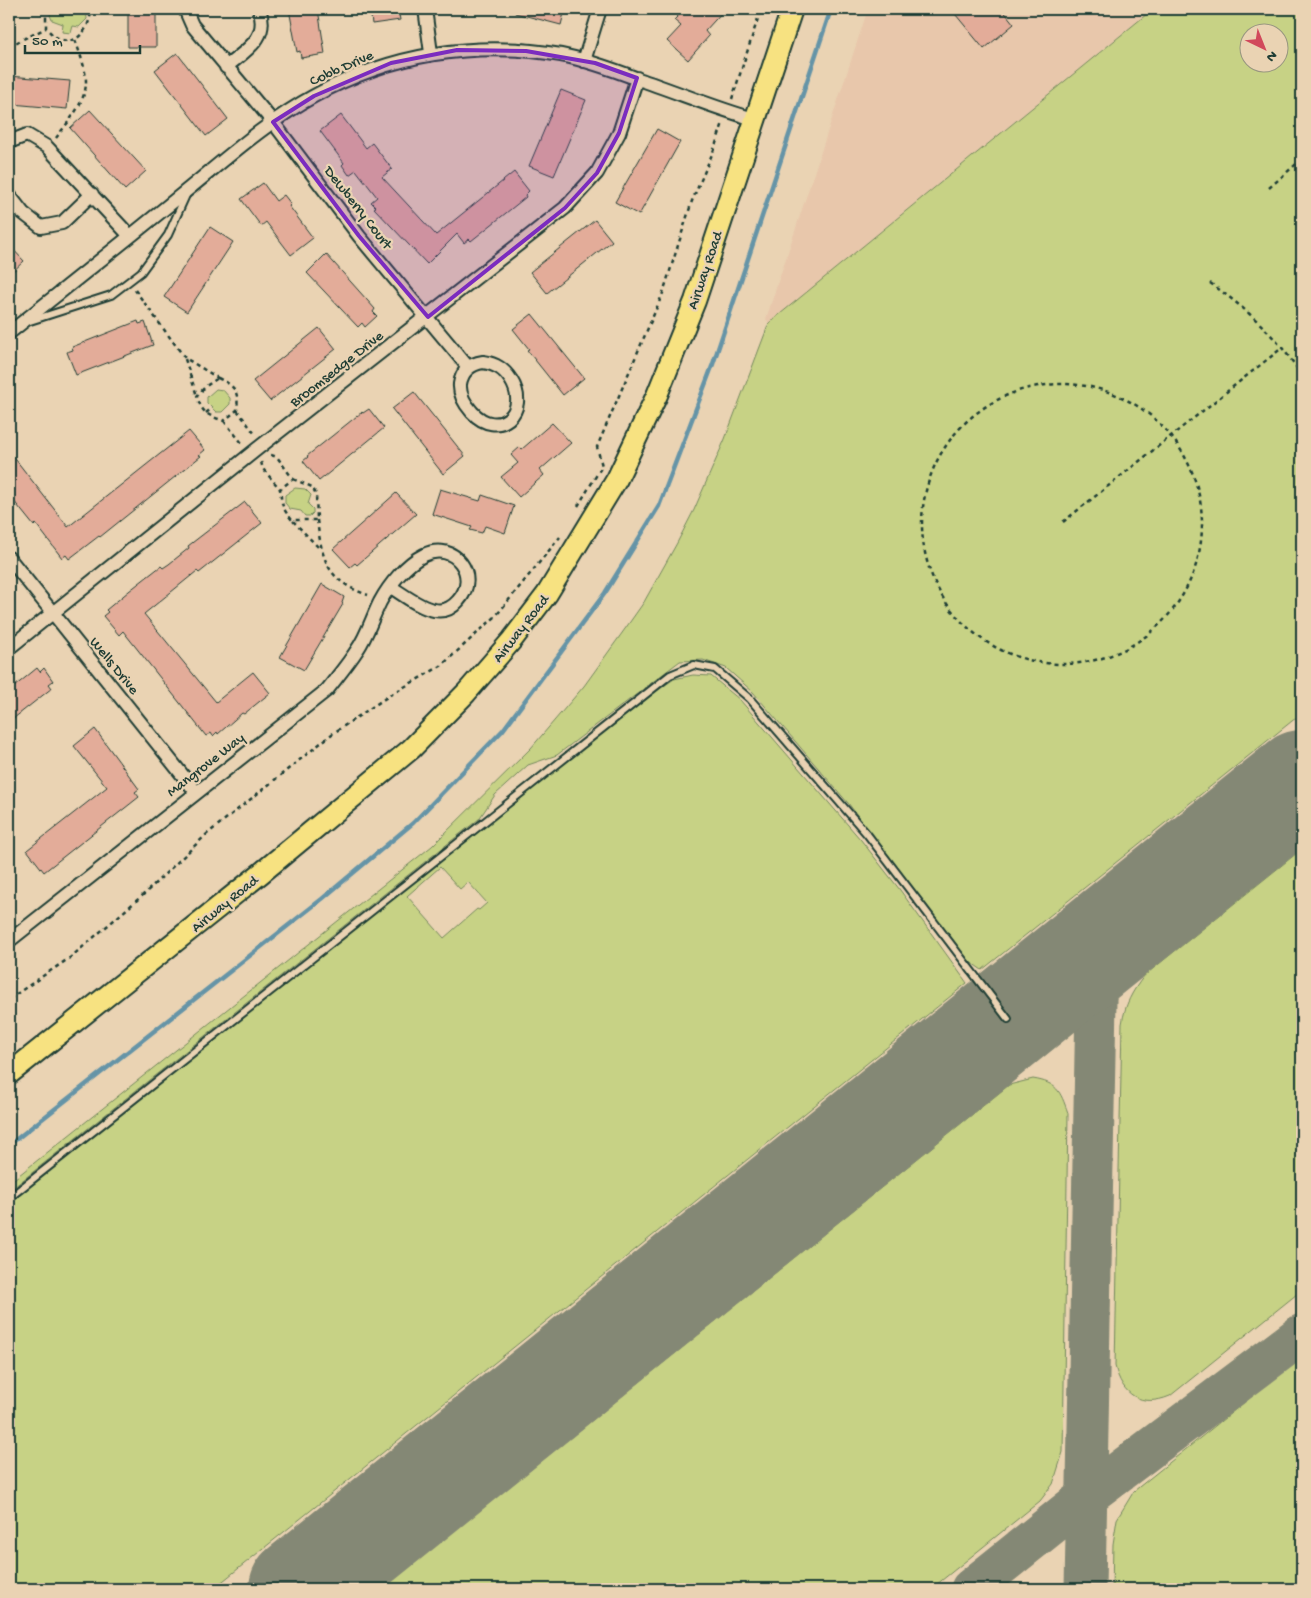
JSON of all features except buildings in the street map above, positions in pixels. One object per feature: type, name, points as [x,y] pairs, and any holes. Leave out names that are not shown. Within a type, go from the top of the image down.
[{"type":"main road","name":"Airway Road","points":[[9,1074],[260,874],[411,749],[466,693],[512,640],[547,594],[617,479],[657,395],[695,301],[792,9]]},
{"type":"street","name":"Dewberry Court","points":[[185,9],[192,25],[273,122],[359,236],[468,367]]},
{"type":"street","points":[[226,67],[254,43],[260,35],[262,21],[259,9]]},
{"type":"street","points":[[425,9],[431,53]]},
{"type":"street","points":[[584,61],[600,9]]},
{"type":"street","name":"Cobb Drive","points":[[9,333],[273,122],[314,96],[346,80],[391,63],[431,53],[492,49],[561,55],[637,78],[754,119]]},
{"type":"street","name":"Broomsedge Drive","points":[[9,648],[257,449],[565,208],[597,173],[619,133],[637,78]]},
{"type":"street","points":[[9,142],[27,135],[47,147],[130,236]]},
{"type":"street","points":[[9,195],[23,213],[40,228],[62,223],[92,194]]},
{"type":"street","points":[[475,363],[492,364],[500,367],[516,387],[518,406],[506,421],[497,424],[488,423],[479,419],[470,409],[461,396],[460,386],[462,375],[468,367],[475,363]]},
{"type":"street","name":"Mangrove Way","points":[[9,941],[327,690],[358,649],[382,599],[391,586],[399,575],[416,558],[430,552],[441,551],[450,554],[459,561],[468,578],[463,596],[455,605],[445,611],[424,607],[391,586]]},
{"type":"street","name":"Wells Drive","points":[[9,558],[196,792]]},
{"type":"lane","points":[[19,325],[111,295],[129,282],[141,272],[168,235],[190,188]]},
{"type":"lane","points":[[9,1198],[670,675],[694,665],[715,669],[750,699],[867,834],[1008,1019]]},
{"type":"path","points":[[46,28],[48,9]]},
{"type":"path","points":[[46,28],[60,40],[75,39],[87,28],[91,9]]},
{"type":"path","points":[[9,46],[46,28]]},
{"type":"path","points":[[47,147],[66,125],[85,91],[86,80],[75,39]]},
{"type":"path","points":[[1269,188],[1302,159]]},
{"type":"path","points":[[129,282],[185,358],[197,396],[206,414],[224,421],[242,443],[277,458],[293,479],[312,487],[316,494],[321,550],[331,572],[351,588],[382,599]]},
{"type":"path","points":[[1210,283],[1234,299],[1259,321],[1283,347],[1302,376]]},
{"type":"path","points":[[1063,522],[1283,347]]},
{"type":"path","points":[[185,358],[234,387],[237,395],[237,410],[255,433],[257,449],[263,469],[280,489],[280,503],[283,510],[321,550]]},
{"type":"path","points":[[197,396],[206,386],[218,378]]},
{"type":"path","points":[[1058,382],[1107,389],[1150,412],[1172,436],[1183,449],[1201,494],[1203,543],[1187,590],[1157,629],[1120,653],[1077,665],[1032,662],[991,646],[957,618],[933,582],[922,539],[922,521],[924,494],[940,453],[968,419],[1010,392],[1058,382]]},
{"type":"path","points":[[206,414],[212,408]]},
{"type":"path","points":[[224,421],[237,410]]},
{"type":"path","points":[[280,489],[293,479]]},
{"type":"path","points":[[283,510],[287,506]]},
{"type":"path","points":[[292,520],[317,520]]},
{"type":"highlighted area","points":[[457,50],[526,51],[595,63],[637,78],[619,133],[597,173],[565,208],[428,317],[359,236],[273,122],[314,96],[391,63]]},
{"type":"shaded area","points":[[868,9],[1153,9],[769,323],[766,319]]},
{"type":"green space","points":[[51,9],[86,9],[87,19],[79,27],[73,26],[71,33],[62,32],[63,24],[52,20],[50,15]]},
{"type":"green space","points":[[1153,9],[1302,9],[1302,713],[982,970],[966,959],[848,803],[753,692],[726,668],[703,660],[680,661],[557,755],[528,765],[495,795],[479,819],[9,1191],[9,1183],[432,846],[531,748],[584,686],[644,602],[694,510],[725,439],[769,323]]},
{"type":"green space","points":[[216,389],[223,390],[230,398],[230,404],[222,412],[216,412],[207,403],[207,397]]},
{"type":"green space","points":[[295,488],[305,489],[311,495],[308,504],[313,509],[313,513],[310,516],[305,516],[301,511],[290,509],[285,503],[285,495]]},
{"type":"green space","points":[[693,675],[711,676],[740,700],[861,840],[900,890],[967,983],[213,1589],[9,1589],[9,1203],[655,692],[674,679]],"holes":[[[440,867],[460,889],[468,882],[487,903],[479,910],[477,909],[444,938],[407,896]]]},
{"type":"green space","points":[[1302,849],[1302,1290],[1170,1396],[1160,1399],[1142,1399],[1134,1396],[1122,1385],[1115,1366],[1122,1024],[1125,1010],[1144,976]]},
{"type":"green space","points":[[1033,1079],[1053,1085],[1060,1093],[1068,1113],[1063,1452],[1053,1484],[1040,1501],[931,1589],[382,1589],[1009,1085]]},
{"type":"green space","points":[[1302,1356],[1302,1589],[1112,1589],[1113,1544],[1117,1519],[1134,1491]]},
{"type":"waterway","points":[[9,1145],[322,899],[413,823],[503,730],[605,593],[659,506],[713,364],[831,9]]},
{"type":"taxiway","points":[[1085,1589],[1097,947]]},
{"type":"taxiway","points":[[971,1589],[1087,1496],[1302,1334]]},
{"type":"runway","points":[[301,1589],[1302,782]]}]
